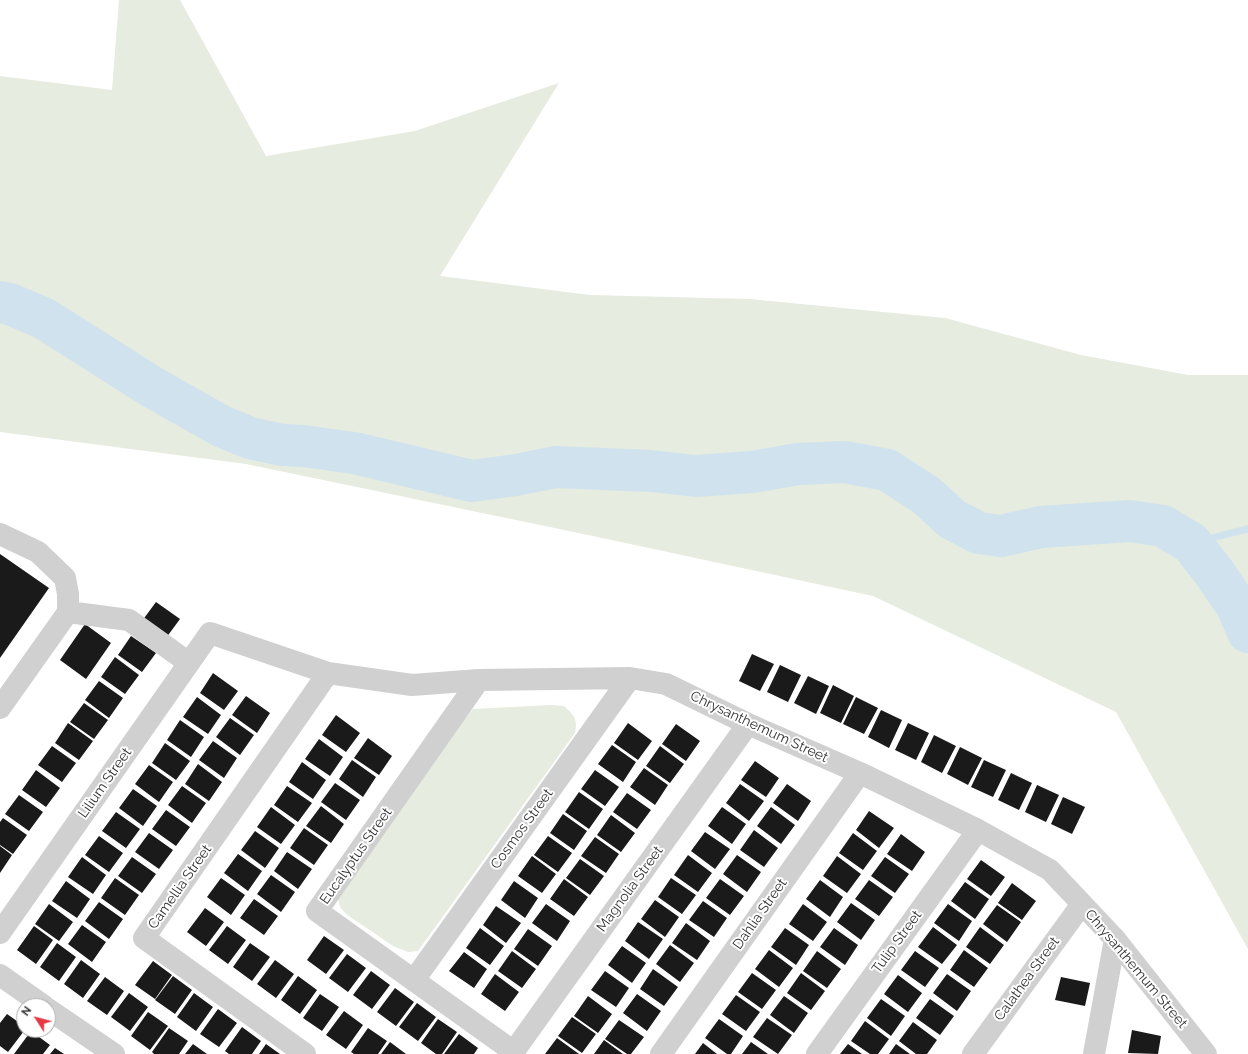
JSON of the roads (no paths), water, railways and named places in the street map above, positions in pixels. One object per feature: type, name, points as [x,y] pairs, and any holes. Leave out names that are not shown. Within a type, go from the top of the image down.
[{"type":"street","points":[[0,534],[38,552],[65,578],[68,594],[68,612],[0,708]]},
{"type":"street","points":[[68,612],[129,620],[189,663]]},
{"type":"street","name":"Lilium Street","points":[[0,933],[210,633]]},
{"type":"street","name":"Chrysanthemum Street","points":[[210,633],[328,673],[412,685],[479,680],[630,678],[666,684],[748,724],[860,773],[978,830],[1050,870],[1115,939],[1206,1054]]},
{"type":"street","name":"Camellia Street","points":[[305,1054],[144,938],[328,673]]},
{"type":"street","name":"Cosmos Street","points":[[414,980],[630,678]]},
{"type":"street","name":"Eucalyptus Street","points":[[479,680],[317,911],[513,1053]]},
{"type":"street","name":"Magnolia Street","points":[[513,1053],[748,724]]},
{"type":"street","name":"Dahlia Street","points":[[661,1054],[860,773]]},
{"type":"street","name":"Tulip Street","points":[[816,1054],[978,830]]},
{"type":"street","name":"Calathea Street","points":[[973,1054],[1082,904]]},
{"type":"street","points":[[1094,1054],[1115,939]]},
{"type":"street","points":[[0,975],[33,998]]},
{"type":"street","points":[[56,1014],[114,1054]]},
{"type":"waterway","points":[[0,302],[10,304],[45,319],[152,387],[221,426],[250,438],[282,445],[303,446],[354,453],[472,481],[516,475],[556,467],[651,471],[696,476],[752,472],[798,464],[845,462],[887,470],[926,495],[952,519],[979,533],[1001,536],[1041,527],[1130,521],[1163,526],[1191,543],[1213,571],[1237,606],[1248,632]]},
{"type":"waterway","points":[[1191,543],[1248,529]]}]
